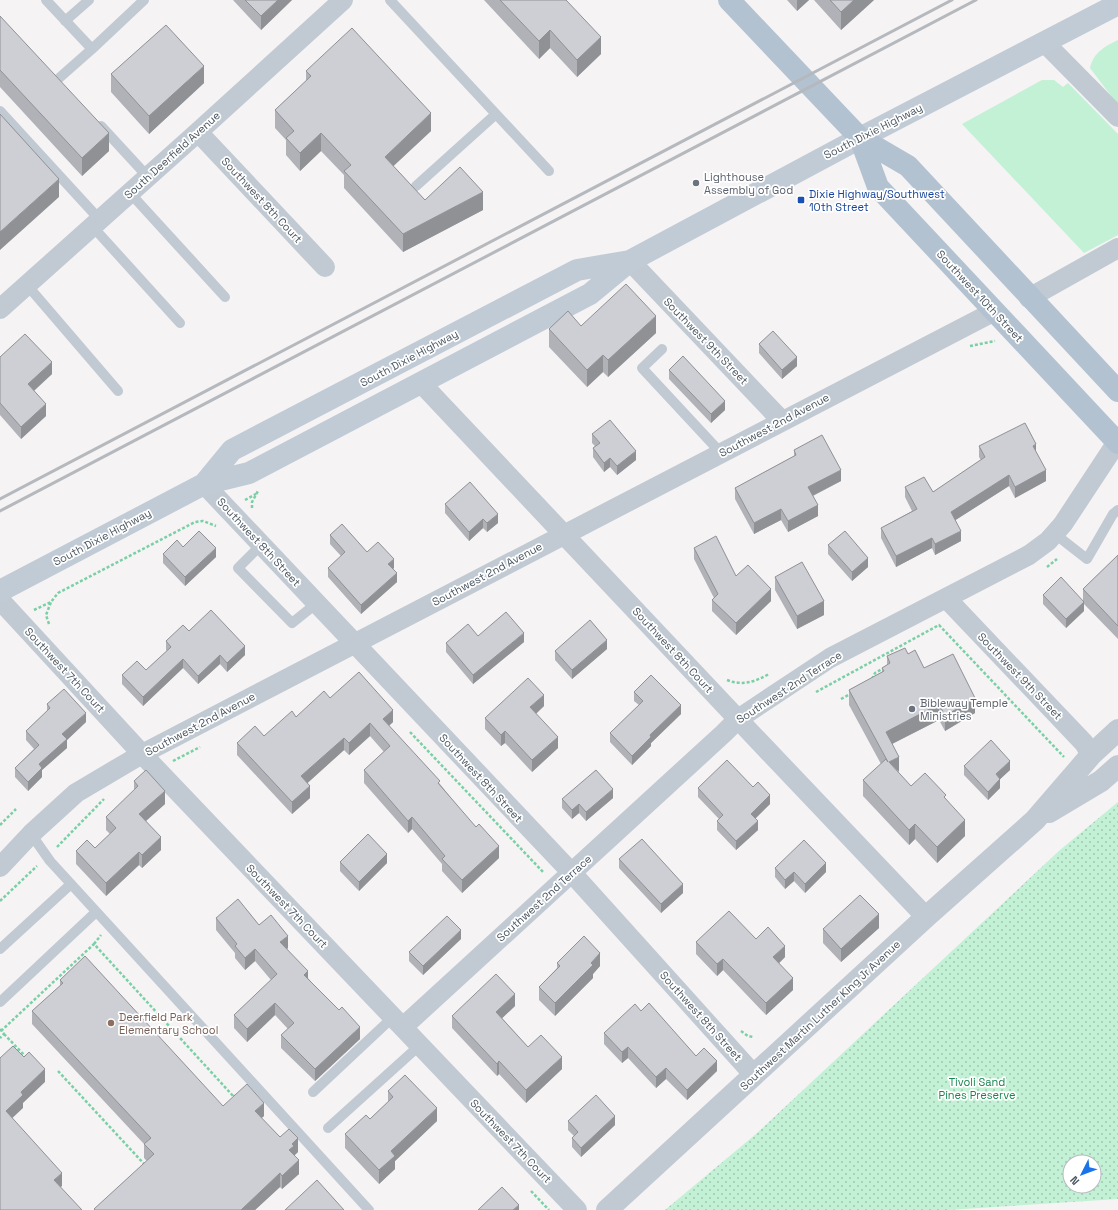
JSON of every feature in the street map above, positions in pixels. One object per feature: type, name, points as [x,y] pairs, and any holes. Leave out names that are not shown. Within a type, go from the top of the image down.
[{"type":"main road","name":"Southwest 10th Street","points":[[729,0],[860,138],[908,166],[1029,298],[1118,391]]},
{"type":"main road","name":"South Dixie Highway","points":[[0,591],[204,484],[249,473],[590,294],[630,261],[860,138],[1118,4]]},
{"type":"main road","name":"Southwest 10th Street","points":[[860,138],[878,187],[1118,443]]},
{"type":"main road","name":"South Dixie Highway","points":[[204,484],[232,450],[577,270],[630,261]]},
{"type":"street","name":"South Deerfield Avenue","points":[[0,309],[343,0]]},
{"type":"street","points":[[1045,42],[1118,117]]},
{"type":"street","name":"Southwest 8th Court","points":[[198,132],[325,267]]},
{"type":"street","points":[[1029,298],[1118,248]]},
{"type":"street","name":"Southwest 9th Street","points":[[630,261],[782,421]]},
{"type":"street","name":"Southwest 2nd Avenue","points":[[0,867],[30,834],[76,793],[142,754],[995,311]]},
{"type":"street","name":"Southwest 8th Court","points":[[421,382],[926,917]]},
{"type":"street","name":"Southwest 2nd Terrace","points":[[398,1022],[571,872],[738,719],[830,658],[1029,555],[1048,541],[1055,534],[1118,443]]},
{"type":"street","name":"Southwest 8th Street","points":[[204,484],[571,872],[754,1076]]},
{"type":"street","name":"Southwest 9th Street","points":[[946,598],[1084,743],[1091,755]]},
{"type":"street","name":"Southwest 7th Court","points":[[0,600],[142,754],[577,1210]]},
{"type":"street","name":"Southwest Martin Luther King Jr Avenue","points":[[607,1210],[926,917],[1035,820],[1091,755],[1118,730]]},
{"type":"street","name":"Southwest Martin Luther King Jr Avenue","points":[[1035,820],[1101,781],[1118,766]]},
{"type":"lane","points":[[46,0],[92,49]]},
{"type":"lane","points":[[65,21],[89,0]]},
{"type":"lane","points":[[58,79],[144,0]]},
{"type":"lane","points":[[390,0],[549,171]]},
{"type":"lane","points":[[0,111],[180,323]]},
{"type":"lane","points":[[416,186],[496,114]]},
{"type":"lane","points":[[95,120],[148,177]]},
{"type":"lane","points":[[130,193],[225,297]]},
{"type":"lane","points":[[27,286],[118,391]]},
{"type":"lane","points":[[662,349],[642,368],[721,453]]},
{"type":"lane","points":[[1055,534],[1087,559],[1113,514],[1118,510]]},
{"type":"lane","points":[[261,545],[238,568],[292,623],[317,603]]},
{"type":"lane","points":[[30,834],[47,857],[96,912],[369,1210]]},
{"type":"lane","points":[[0,950],[71,884]]},
{"type":"lane","points":[[0,1002],[96,912]]},
{"type":"lane","points":[[313,1092],[398,1022]]},
{"type":"lane","points":[[328,1128],[420,1045]]},
{"type":"path","points":[[17,619],[51,602],[58,593],[181,529]]},
{"type":"path","points":[[810,695],[939,625],[1066,759]]},
{"type":"path","points":[[886,653],[889,659]]},
{"type":"path","points":[[870,684],[876,673],[887,667]]},
{"type":"path","points":[[723,677],[736,683],[745,683],[757,681],[771,674]]},
{"type":"path","points":[[841,699],[858,690]]},
{"type":"path","points":[[410,732],[555,886]]},
{"type":"path","points":[[157,769],[202,746]]},
{"type":"path","points":[[0,901],[47,857],[108,795]]},
{"type":"path","points":[[0,825],[16,809]]},
{"type":"path","points":[[32,1063],[1,1030],[94,944],[234,1097],[251,1081]]},
{"type":"path","points":[[0,1038],[4,1034]]},
{"type":"path","points":[[58,1071],[150,1171]]},
{"type":"green space","points":[[1118,40],[1118,105],[1090,68],[1094,58],[1100,51]]},
{"type":"green space","points":[[1042,80],[1054,80],[1063,87],[1068,83],[1118,134],[1118,235],[1084,253],[962,124]]},
{"type":"green space","name":"Tivoli Sand Pines Preserve","points":[[1118,802],[1118,1199],[948,1210],[665,1210],[756,1134],[1060,850]]},
{"type":"building","points":[[245,0],[278,0],[261,16]]},
{"type":"building","points":[[500,0],[566,0],[601,37],[577,60],[550,30],[539,41]]},
{"type":"building","points":[[830,0],[854,0],[841,12]]},
{"type":"building","points":[[0,16],[109,133],[82,158],[0,70]]},
{"type":"building","points":[[166,25],[204,66],[149,116],[111,74]]},
{"type":"building","points":[[352,28],[431,113],[385,157],[425,200],[460,167],[483,192],[403,234],[344,171],[351,165],[321,133],[300,153],[286,138],[294,131],[275,110],[311,76],[306,71]]},
{"type":"building","points":[[0,114],[59,179],[0,232]]},
{"type":"building","points":[[626,284],[656,316],[608,360],[603,355],[587,370],[549,329],[568,311],[581,326]]},
{"type":"building","points":[[773,331],[797,357],[782,370],[759,344]]},
{"type":"building","points":[[25,334],[52,362],[28,384],[46,404],[21,427],[0,403],[0,357]]},
{"type":"building","points":[[683,356],[725,401],[711,414],[669,370]]},
{"type":"building","points":[[610,420],[636,451],[617,466],[610,458],[604,463],[593,448],[600,443],[592,434]]},
{"type":"building","points":[[1025,423],[1036,444],[1033,446],[1046,470],[1015,487],[1009,475],[951,512],[961,531],[935,544],[932,538],[896,556],[881,528],[917,509],[905,487],[924,477],[933,492],[985,457],[979,446]]},
{"type":"building","points":[[822,435],[841,470],[808,487],[818,505],[788,521],[781,509],[754,523],[735,488],[796,455],[794,450]]},
{"type":"building","points":[[470,482],[498,514],[487,523],[483,519],[469,532],[445,504]]},
{"type":"building","points":[[342,524],[367,552],[378,542],[394,559],[388,564],[397,573],[361,605],[328,568],[345,552],[330,535]]},
{"type":"building","points":[[199,531],[216,548],[185,577],[163,554],[177,540],[183,547]]},
{"type":"building","points":[[845,531],[868,558],[852,572],[828,545]]},
{"type":"building","points":[[716,536],[736,576],[748,565],[771,589],[736,623],[712,600],[718,594],[694,548]]},
{"type":"building","points":[[1118,555],[1118,626],[1083,589]]},
{"type":"building","points":[[802,562],[824,601],[797,616],[775,577]]},
{"type":"building","points":[[1061,577],[1084,602],[1066,619],[1043,595]]},
{"type":"building","points":[[211,610],[245,646],[227,663],[220,655],[198,676],[183,659],[143,697],[122,675],[137,661],[146,670],[171,647],[166,641],[183,625],[189,631]]},
{"type":"building","points":[[506,612],[524,633],[473,675],[446,643],[468,624],[478,636]]},
{"type":"building","points":[[590,620],[607,640],[572,670],[555,651]]},
{"type":"building","points":[[905,648],[908,654],[915,650],[924,668],[953,654],[975,698],[945,716],[939,704],[886,732],[899,757],[889,762],[911,786],[925,773],[946,795],[944,797],[965,820],[937,847],[915,824],[909,830],[863,780],[886,759],[888,762],[849,690],[884,671],[882,668],[890,663],[887,656]]},
{"type":"building","points":[[359,672],[393,710],[383,719],[440,781],[438,783],[476,827],[479,824],[499,846],[462,880],[442,859],[445,856],[412,817],[408,821],[364,770],[390,746],[370,723],[349,743],[344,738],[301,776],[310,786],[292,802],[237,743],[255,726],[264,736],[292,711],[296,717],[324,691],[330,698]]},
{"type":"building","points":[[651,675],[681,705],[650,735],[651,737],[632,756],[610,733],[643,701],[634,692]]},
{"type":"building","points":[[528,678],[544,695],[530,707],[558,737],[532,760],[505,731],[501,735],[485,718]]},
{"type":"building","points":[[64,689],[86,713],[62,734],[67,739],[39,764],[42,768],[28,782],[15,768],[39,745],[26,731],[50,708],[47,704]]},
{"type":"building","points":[[991,740],[1010,761],[996,774],[1000,779],[988,792],[964,766]]},
{"type":"building","points":[[727,760],[753,787],[758,782],[770,795],[751,814],[758,821],[736,841],[717,821],[723,815],[698,788]]},
{"type":"building","points":[[146,770],[165,791],[139,814],[161,837],[142,855],[139,852],[106,883],[76,851],[87,840],[95,848],[116,828],[106,817],[138,786],[134,781]]},
{"type":"building","points":[[596,770],[613,789],[586,812],[579,804],[572,810],[562,799]]},
{"type":"building","points":[[368,834],[387,854],[359,882],[340,862]]},
{"type":"building","points":[[642,839],[683,884],[661,904],[619,859]]},
{"type":"building","points":[[804,840],[826,863],[805,884],[794,872],[785,880],[775,868]]},
{"type":"building","points":[[860,895],[879,914],[841,949],[823,929]]},
{"type":"building","points":[[238,899],[259,925],[271,915],[288,936],[280,942],[308,971],[304,975],[339,1010],[342,1007],[360,1027],[315,1069],[281,1035],[294,1023],[275,1003],[247,1029],[234,1015],[277,974],[255,949],[245,958],[235,946],[237,944],[216,918]]},
{"type":"building","points":[[729,911],[756,939],[768,927],[785,946],[773,957],[793,978],[766,1003],[723,959],[717,964],[696,942]]},
{"type":"building","points":[[447,916],[461,930],[423,966],[409,952]]},
{"type":"building","points":[[584,936],[600,953],[591,963],[593,965],[555,1003],[539,987],[560,966],[557,963]]},
{"type":"building","points":[[85,956],[223,1106],[247,1084],[264,1103],[255,1111],[280,1137],[289,1129],[298,1138],[292,1144],[294,1146],[289,1150],[299,1160],[282,1176],[280,1173],[241,1210],[94,1209],[154,1154],[144,1144],[151,1138],[32,1011],[63,983],[60,980]]},
{"type":"building","points":[[496,974],[515,994],[496,1012],[528,1047],[541,1035],[562,1057],[526,1090],[499,1061],[497,1064],[452,1016]]},
{"type":"building","points":[[649,1003],[696,1056],[704,1048],[717,1061],[687,1090],[666,1068],[656,1077],[628,1047],[622,1052],[604,1033],[635,1004],[641,1011]]},
{"type":"building","points":[[13,1046],[24,1057],[29,1052],[45,1069],[21,1092],[23,1095],[6,1111],[62,1173],[54,1180],[82,1210],[0,1210],[0,1058]]},
{"type":"building","points":[[405,1075],[437,1108],[391,1151],[395,1156],[379,1170],[345,1134],[366,1115],[370,1119],[393,1097],[388,1091]]},
{"type":"building","points":[[596,1095],[615,1116],[581,1148],[572,1138],[578,1132],[568,1121]]},
{"type":"building","points":[[317,1180],[344,1210],[285,1210]]},
{"type":"building","points":[[502,1187],[519,1205],[513,1210],[478,1210]]},
{"type":"railway","points":[[0,499],[952,0]]},
{"type":"railway","points":[[0,511],[976,0]]},
{"type":"place","name":"Lighthouse Assembly of God","points":[[696,183]]},
{"type":"place","name":"Dixie Highway/Southwest 10th Street","points":[[801,200]]},
{"type":"place","name":"Bibleway Temple Ministries","points":[[912,709]]},
{"type":"place","name":"Deerfield Park Elementary School","points":[[111,1023]]}]
